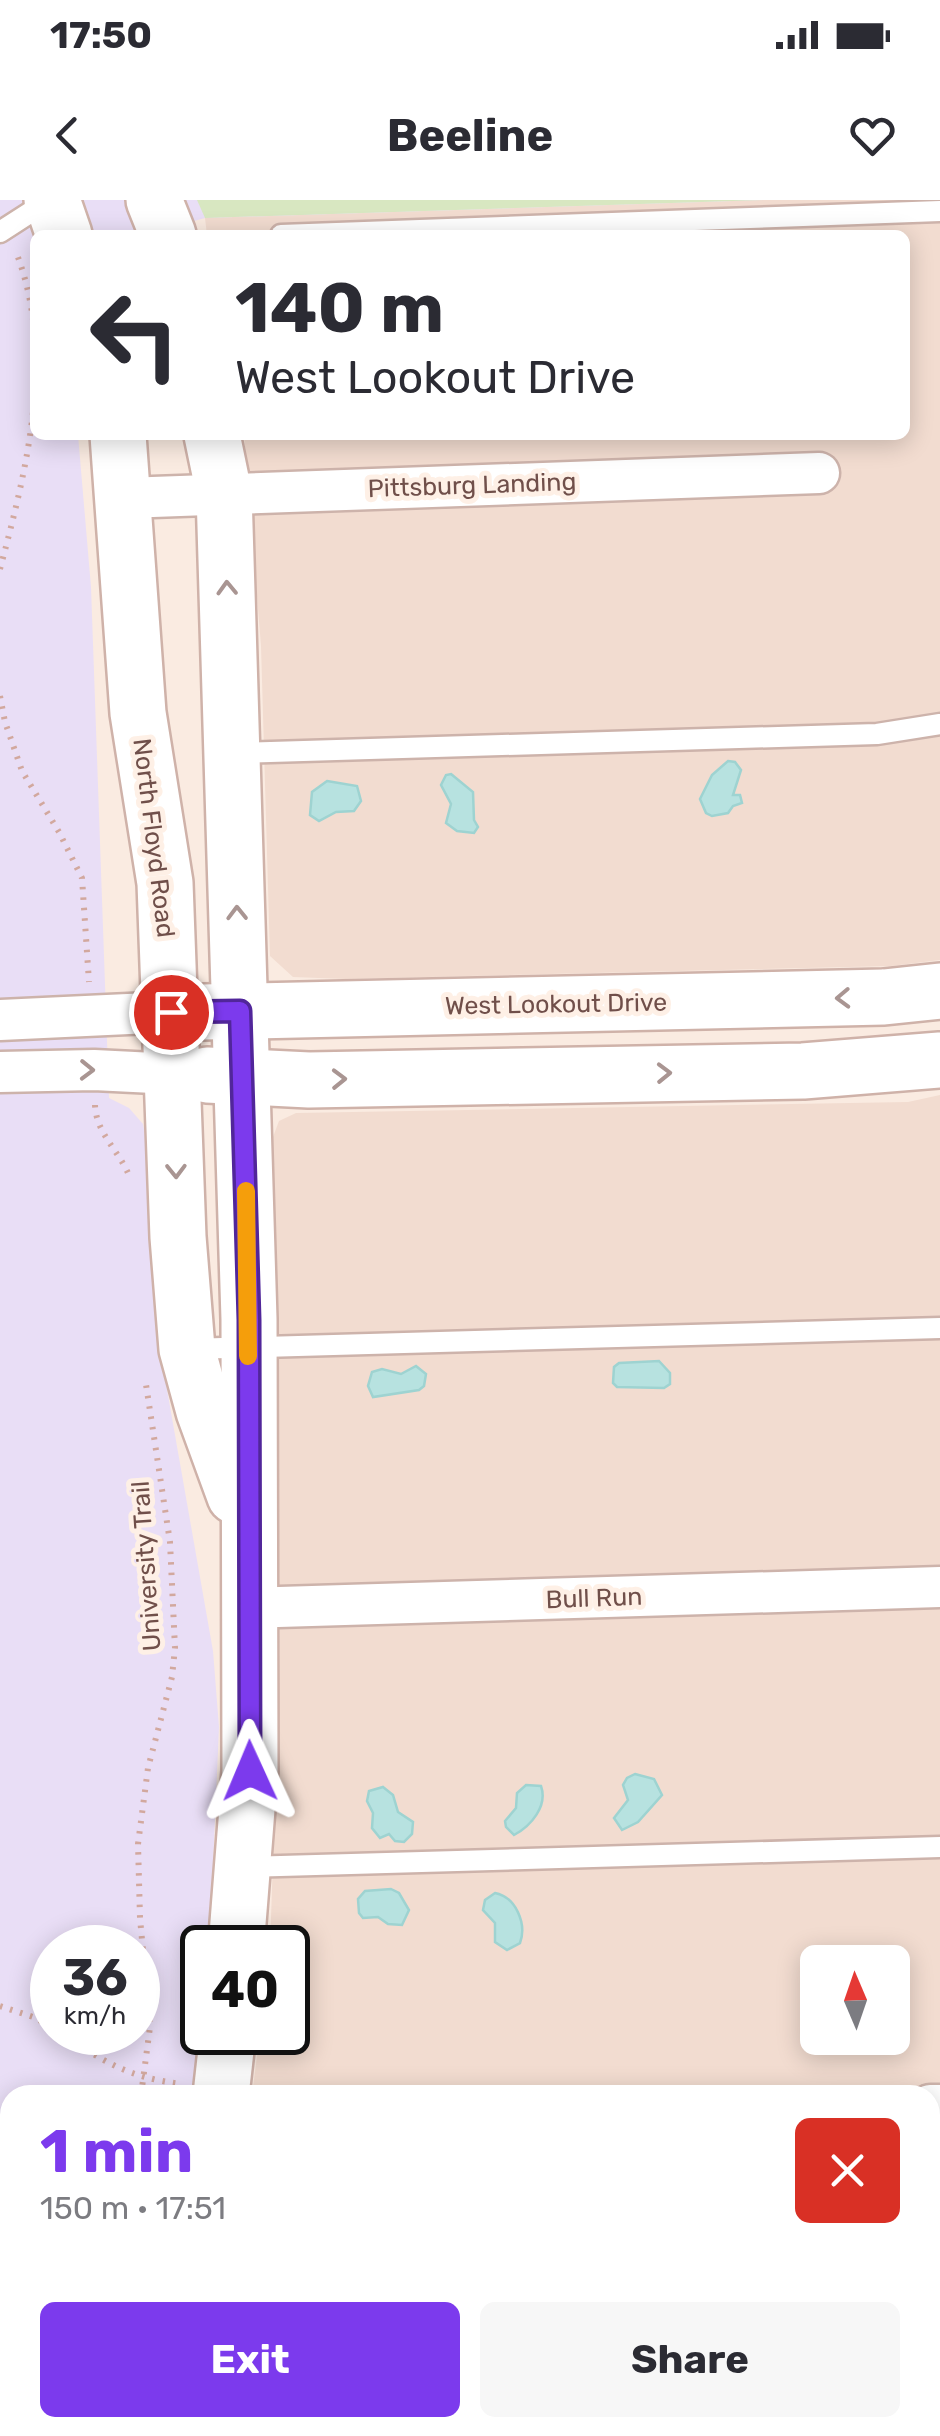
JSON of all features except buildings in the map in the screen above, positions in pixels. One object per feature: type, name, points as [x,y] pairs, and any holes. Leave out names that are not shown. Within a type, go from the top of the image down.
[{"type":"street","points":[[42,230],[51,200]]},
{"type":"street","points":[[154,200],[166,230]]},
{"type":"street","name":"North Floyd Road","points":[[119,440],[138,713],[165,883],[178,1236],[166,1362],[204,1411],[247,1532]]},
{"type":"street","name":"North Floyd Road","points":[[213,440],[224,492],[248,1348],[250,1771],[238,1925]]},
{"type":"street","name":"Pittsburg Landing","points":[[125,498],[820,473]]},
{"type":"street","name":"West Lookout Drive","points":[[171,1012],[884,996],[940,990]]},
{"type":"street","points":[[0,1020],[171,1012]]},
{"type":"street","points":[[0,1072],[94,1070],[308,1080],[802,1071],[940,1060]]},
{"type":"street","name":"Bull Run","points":[[247,1608],[940,1587]]},
{"type":"street","points":[[209,2085],[220,2055]]},
{"type":"lane","points":[[0,232],[51,200]]},
{"type":"lane","points":[[424,230],[940,212]]},
{"type":"lane","points":[[233,753],[877,734],[940,724]]},
{"type":"lane","points":[[166,1362],[248,1348],[940,1328]]},
{"type":"lane","points":[[244,1868],[940,1847]]},
{"type":"path","points":[[0,570],[26,470],[30,435]]},
{"type":"path","points":[[0,696],[22,771],[82,878],[88,971]]},
{"type":"path","points":[[94,1100],[96,1118],[134,1187]]},
{"type":"path","name":"University Trail","points":[[143,2085],[150,2027],[138,1844],[148,1768],[172,1677],[175,1648],[166,1362]]},
{"type":"path","points":[[0,2006],[30,2016]]},
{"type":"path","points":[[94,2055],[116,2069],[178,2085]]},
{"type":"shaded area","points":[[0,200],[765,200],[205,218],[161,230],[30,230],[30,440],[78,440],[91,587],[109,1098],[129,1108],[143,1124],[154,1184],[159,1344],[213,1651],[219,1727],[209,1925],[180,1925],[180,2055],[197,2055],[195,2085],[0,2085]]},
{"type":"shaded area","points":[[765,200],[940,200],[940,960],[891,966],[293,977],[270,956],[261,646],[244,440],[910,440],[910,230],[206,230],[205,218]]},
{"type":"shaded area","points":[[940,1095],[940,2085],[253,2085],[257,2055],[310,2055],[310,1925],[271,1925],[280,1654],[273,1162],[273,1137],[279,1121],[296,1113],[908,1102]]},
{"type":"green space","points":[[197,200],[765,200],[205,218]]},
{"type":"water","points":[[728,761],[735,762],[741,770],[733,795],[740,795],[742,803],[728,813],[712,816],[706,813],[700,799],[712,775]]},
{"type":"water","points":[[451,774],[473,792],[478,827],[474,833],[457,831],[446,823],[451,804],[441,785],[446,775]]},
{"type":"water","points":[[327,781],[357,786],[361,801],[354,811],[336,812],[319,821],[310,815],[312,792]]},
{"type":"water","points":[[659,1361],[670,1373],[670,1384],[664,1388],[617,1387],[613,1383],[614,1367],[619,1363]]},
{"type":"water","points":[[416,1366],[426,1374],[419,1390],[373,1397],[368,1386],[372,1372],[382,1369],[401,1374]]},
{"type":"water","points":[[635,1774],[654,1779],[662,1795],[638,1822],[622,1830],[614,1818],[628,1800],[623,1785]]},
{"type":"water","points":[[526,1785],[541,1786],[542,1801],[532,1821],[514,1835],[505,1821],[516,1808],[517,1793]]},
{"type":"water","points":[[383,1787],[393,1795],[398,1812],[413,1822],[412,1834],[404,1842],[395,1841],[389,1834],[380,1838],[372,1828],[369,1791]]},
{"type":"water","points":[[391,1889],[399,1893],[409,1910],[402,1925],[388,1924],[378,1917],[363,1918],[358,1899],[365,1891]]},
{"type":"water","points":[[495,1893],[509,1900],[521,1920],[520,1943],[507,1950],[495,1942],[495,1923],[483,1910],[485,1900]]},
{"type":"slow traffic","points":[[246,1191],[248,1356]]},
{"type":"route","points":[[171,1012],[240,1011],[249,1320],[250,1771]]}]
